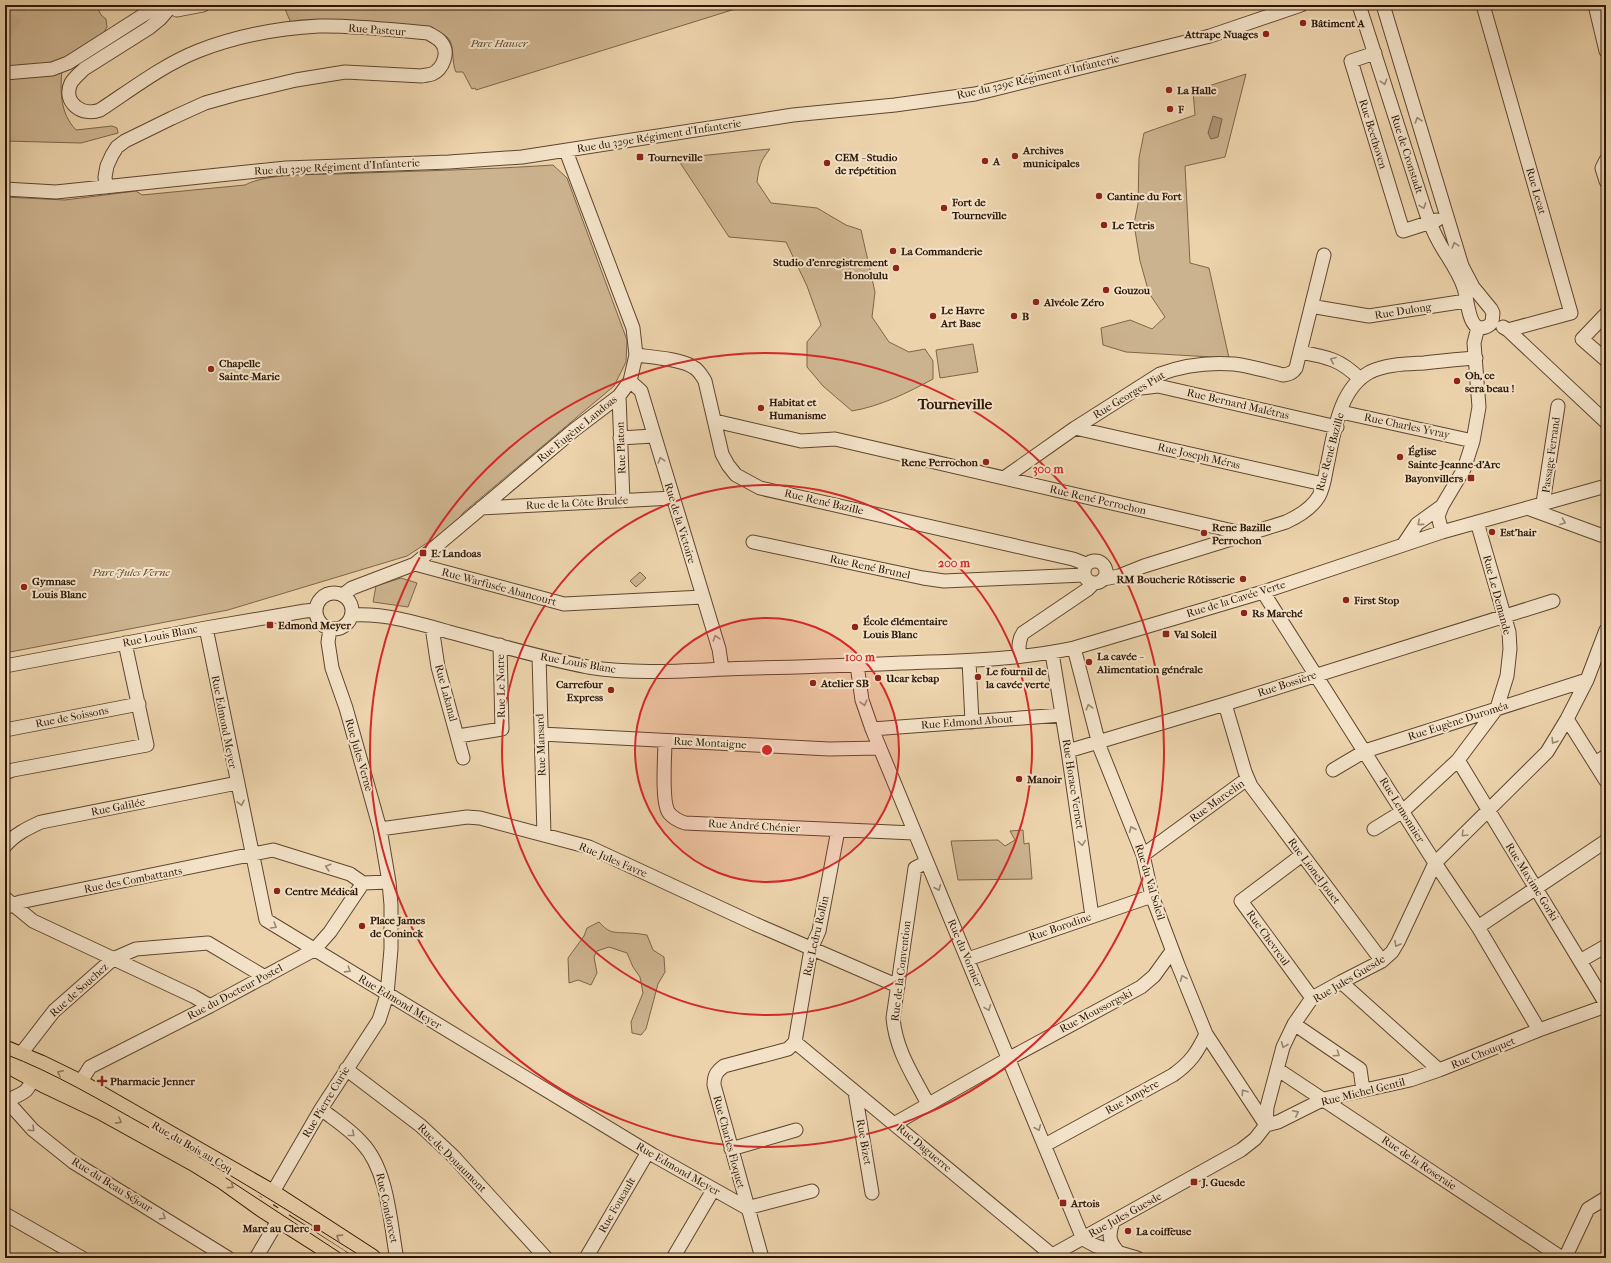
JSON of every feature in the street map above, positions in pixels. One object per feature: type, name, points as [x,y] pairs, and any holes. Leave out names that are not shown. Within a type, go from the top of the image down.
[{"type":"main road","name":"Rue du Bois au Coq","points":[[10,1056],[37,1071],[72,1098],[102,1111],[224,1181],[263,1209],[340,1258]]},
{"type":"main road","name":"Rue du Bois au Coq","points":[[37,1071],[80,1083],[272,1193],[372,1258]]},
{"type":"street","name":"Rue Pasteur","points":[[106,187],[105,177],[107,166],[117,147],[172,118],[205,103],[256,89],[345,72],[422,76],[431,74],[443,64],[445,56],[445,49],[442,42],[428,34],[321,26],[288,28],[235,39],[197,51],[160,70],[100,110],[86,112],[74,104],[70,96],[70,89],[71,83],[76,77],[84,69],[149,28],[160,19],[172,5]]},
{"type":"street","points":[[176,5],[177,10],[203,5]]},
{"type":"street","name":"Rue du 329e Régiment d'Infanterie","points":[[5,190],[56,192],[286,168],[522,157],[793,115],[895,105],[975,94],[1210,36],[1301,5]]},
{"type":"street","name":"Rue de Cronstadt","points":[[1359,5],[1414,180],[1430,223],[1470,297],[1491,309],[1493,313],[1492,322]]},
{"type":"street","name":"Rue de Cronstadt","points":[[1383,5],[1462,266],[1470,297],[1472,320],[1478,327]]},
{"type":"street","name":"Rue Lecat","points":[[1483,5],[1571,313],[1508,330]]},
{"type":"street","points":[[1596,5],[1606,50]]},
{"type":"street","points":[[5,73],[52,69],[68,63],[156,7]]},
{"type":"street","name":"Rue Beethoven","points":[[1375,53],[1351,61],[1403,231],[1430,223]]},
{"type":"street","name":"Rue Eugène Landoas","points":[[343,594],[352,588],[416,564],[574,430],[619,396],[630,381],[636,355],[633,328],[566,151]]},
{"type":"street","points":[[1606,160],[1602,168],[1606,181]]},
{"type":"street","points":[[1430,223],[1447,217]]},
{"type":"street","name":"Rue Georges Piat","points":[[1004,478],[1075,428],[1160,374],[1198,364],[1234,364],[1283,375],[1294,372],[1324,255]]},
{"type":"street","name":"Rue Dulong","points":[[1316,307],[1369,316],[1470,297]]},
{"type":"street","points":[[1606,314],[1582,339],[1606,360]]},
{"type":"street","points":[[1442,532],[1438,516],[1442,506],[1464,469],[1473,441],[1479,407],[1474,343],[1478,327],[1486,327],[1492,322],[1508,330],[1606,422]]},
{"type":"street","points":[[1300,352],[1327,357],[1343,364],[1360,379]]},
{"type":"street","name":"Rue René Bazille","points":[[636,355],[686,364],[694,367],[701,374],[705,381],[722,454],[736,475],[760,488],[1073,559],[1092,575],[1119,576],[1286,522],[1300,515],[1315,501],[1323,484],[1336,427],[1346,398],[1360,379],[1370,372],[1387,366],[1476,358]]},
{"type":"street","name":"Rue de la Victoire","points":[[630,381],[641,391],[653,436],[719,649],[722,669]]},
{"type":"street","name":"Rue Bernard Malétras","points":[[1138,388],[1158,386],[1336,427]]},
{"type":"street","name":"Rue Platon","points":[[619,396],[624,501]]},
{"type":"street","name":"Passage Ferrand","points":[[1543,503],[1558,406]]},
{"type":"street","name":"Rue Charles Yvray","points":[[1341,412],[1473,441]]},
{"type":"street","name":"Rue René Perrochon","points":[[715,421],[801,441],[835,439],[1246,534]]},
{"type":"street","name":"Rue Joseph Méras","points":[[1075,428],[1323,484]]},
{"type":"street","points":[[620,438],[653,436]]},
{"type":"street","name":"Rue de la Cavée Verte","points":[[857,665],[969,661],[1052,653],[1074,648],[1262,592],[1442,532],[1606,486]]},
{"type":"street","name":"Rue de la Côte Brulée","points":[[481,508],[673,498]]},
{"type":"street","points":[[1403,545],[1417,524],[1442,506]]},
{"type":"street","points":[[1527,508],[1606,537]]},
{"type":"street","name":"Rue Le Demande","points":[[1374,830],[1403,811],[1458,760],[1497,708],[1507,676],[1510,650],[1509,632],[1477,522]]},
{"type":"street","name":"Rue René Brunel","points":[[753,542],[923,578],[944,581],[1092,575]]},
{"type":"street","points":[[1019,656],[1018,645],[1023,633],[1088,589],[1092,575],[1106,572],[1102,563],[1134,570]]},
{"type":"street","name":"Rue Warfusée Abancourt","points":[[416,564],[564,604],[703,598]]},
{"type":"street","name":"Rue Lemonnier","points":[[1262,592],[1365,751],[1435,863],[1478,927],[1539,1030]]},
{"type":"street","points":[[327,594],[343,594],[350,601],[353,610],[352,614],[346,625],[338,629],[330,629],[320,622],[316,610],[319,600],[327,594]]},
{"type":"street","name":"Rue Bossière","points":[[1068,752],[1553,601]]},
{"type":"street","name":"Rue Louis Blanc","points":[[5,666],[305,610],[316,610]]},
{"type":"street","name":"Rue Louis Blanc","points":[[352,614],[395,619],[432,627],[539,656],[589,667],[651,671],[857,665]]},
{"type":"street","name":"Rue Lakanal","points":[[432,627],[438,666],[463,758]]},
{"type":"street","name":"Rue Edmond Meyer","points":[[206,628],[266,920],[387,995],[648,1152],[747,1208]]},
{"type":"street","name":"Rue Jules Verne","points":[[330,629],[328,642],[332,668],[346,708],[380,829],[389,882]]},
{"type":"street","name":"Rue Jules Guesde","points":[[1050,1256],[1241,1150],[1255,1139],[1266,1124],[1267,1107],[1283,1047],[1294,1024],[1312,998],[1382,961],[1392,952],[1435,863],[1547,752],[1568,719],[1587,680],[1606,630]]},
{"type":"street","points":[[5,773],[13,770],[147,745],[125,643]]},
{"type":"street","name":"Rue Le Notre","points":[[458,736],[502,729],[500,645]]},
{"type":"street","name":"Rue du Val Soleil","points":[[1074,648],[1098,743],[1143,855],[1152,896],[1172,951],[1206,1034],[1266,1124]]},
{"type":"street","name":"Rue Horace Vernet","points":[[1052,653],[1092,916]]},
{"type":"street","name":"Rue Mansard","points":[[539,656],[544,835]]},
{"type":"street","points":[[969,661],[972,722]]},
{"type":"street","name":"Rue du Vornier","points":[[857,665],[862,700],[872,729],[1083,1239]]},
{"type":"street","name":"Rue Eugène Duroméa","points":[[1333,770],[1365,751],[1587,680]]},
{"type":"street","name":"Rue de Soissons","points":[[5,730],[139,704]]},
{"type":"street","name":"Rue Marcelin","points":[[1143,855],[1247,779],[1225,704]]},
{"type":"street","name":"Rue Edmond About","points":[[872,729],[1062,715]]},
{"type":"street","points":[[1568,719],[1606,781]]},
{"type":"street","name":"Rue Montaigne","points":[[541,734],[829,749],[880,748]]},
{"type":"street","name":"Rue André Chénier","points":[[665,741],[665,801],[670,814],[677,820],[685,823],[914,833]]},
{"type":"street","points":[[1595,763],[1606,756]]},
{"type":"street","name":"Rue Maxime Gorki","points":[[1458,760],[1537,888],[1606,1005]]},
{"type":"street","name":"Rue Lionel Jouet","points":[[1247,779],[1382,961]]},
{"type":"street","name":"Rue Galilée","points":[[5,846],[10,840],[25,830],[42,822],[237,783]]},
{"type":"street","name":"Rue Jules Favre","points":[[380,829],[467,817],[480,818],[589,847],[811,949],[898,986]]},
{"type":"street","name":"Rue Ledru Rollin","points":[[795,1042],[811,949],[819,930],[838,830]]},
{"type":"street","points":[[1478,927],[1606,841]]},
{"type":"street","name":"Rue des Combattants","points":[[8,904],[273,850],[350,874],[363,883]]},
{"type":"street","name":"Rue Chevreul","points":[[1302,855],[1241,901],[1312,998]]},
{"type":"street","name":"Rue de la Convention","points":[[927,862],[915,868],[893,1018],[895,1035],[900,1050],[928,1104]]},
{"type":"street","points":[[363,883],[389,882],[391,901],[391,949],[387,995]]},
{"type":"street","name":"Rue du Docteur Postel","points":[[72,1098],[90,1067],[210,1006],[314,950],[330,932],[363,883]]},
{"type":"street","name":"Rue Borodine","points":[[968,959],[1152,896]]},
{"type":"street","points":[[8,904],[33,921],[193,996],[210,1006]]},
{"type":"street","name":"Rue de Souchez","points":[[10,1056],[54,1011],[113,959],[136,949],[208,943],[265,977]]},
{"type":"street","points":[[1580,961],[1606,946]]},
{"type":"street","name":"Rue Moussorgski","points":[[894,1124],[1008,1059],[1141,987],[1154,976],[1172,951]]},
{"type":"street","name":"Rue Chouquet","points":[[1341,982],[1439,1070],[1606,1005]]},
{"type":"street","name":"Rue Pierre Curie","points":[[263,1209],[346,1069],[379,1020],[387,995]]},
{"type":"street","points":[[1294,1024],[1360,1069],[1364,1090]]},
{"type":"street","name":"Rue Ampère","points":[[1045,1145],[1173,1075],[1186,1065],[1196,1053],[1206,1034]]},
{"type":"street","name":"Rue Charles Floquet","points":[[747,1208],[714,1085],[714,1076],[717,1071],[724,1066],[788,1049],[795,1042]]},
{"type":"street","name":"Rue Daguerre","points":[[795,1042],[1050,1256]]},
{"type":"street","name":"Rue de Douaumont","points":[[346,1069],[421,1126],[453,1156],[546,1258]]},
{"type":"street","name":"Rue de la Roseraie","points":[[1277,1069],[1562,1258]]},
{"type":"street","name":"Rue Michel Gentil","points":[[1266,1124],[1278,1122],[1324,1099],[1410,1080],[1439,1070]]},
{"type":"street","points":[[6,1100],[24,1094],[30,1087],[37,1071]]},
{"type":"street","name":"Rue Bizet","points":[[855,1092],[872,1193]]},
{"type":"street","name":"Rue du Beau Séjour","points":[[6,1100],[33,1130],[73,1162],[228,1258]]},
{"type":"street","name":"Rue Condorcet","points":[[321,1110],[362,1142],[373,1157],[382,1176],[396,1254],[395,1258]]},
{"type":"street","points":[[731,1149],[796,1130]]},
{"type":"street","name":"Rue Foucault","points":[[586,1258],[648,1152]]},
{"type":"street","points":[[673,1258],[713,1190]]},
{"type":"street","points":[[762,1258],[747,1208],[812,1191]]},
{"type":"street","points":[[1566,1258],[1588,1209],[1606,1198]]},
{"type":"street","points":[[256,1258],[288,1204]]},
{"type":"street","points":[[5,1214],[82,1258]]},
{"type":"street","points":[[1113,1222],[1110,1230],[1110,1236],[1112,1245],[1119,1253]]},
{"type":"street","points":[[1083,1239],[1096,1246],[1137,1258]]},
{"type":"green space","points":[[5,5],[23,10],[29,5],[96,5],[101,15],[106,19],[107,27],[103,34],[62,69],[62,102],[67,117],[76,130],[112,126],[117,128],[118,133],[81,143],[5,141]]},
{"type":"green space","name":"Parc Hauser","points":[[281,5],[748,5],[476,90],[475,88],[472,89],[463,72],[456,72],[452,45],[448,38],[434,29],[291,23],[285,9]]},
{"type":"green space","points":[[1246,74],[1225,157],[1185,166],[1190,263],[1209,268],[1229,358],[1126,352],[1103,345],[1101,328],[1130,320],[1152,329],[1165,317],[1149,293],[1140,261],[1134,224],[1138,204],[1139,158],[1144,133],[1195,115],[1193,91]]},
{"type":"green space","points":[[770,149],[760,164],[757,182],[771,203],[817,208],[846,225],[861,230],[875,292],[872,317],[889,342],[909,352],[925,349],[933,361],[933,379],[904,394],[884,402],[852,411],[823,386],[807,367],[807,342],[821,325],[807,286],[786,242],[729,237],[677,158]]},
{"type":"green space","name":"Parc Jules Verne","points":[[553,165],[567,178],[627,340],[626,362],[614,386],[464,512],[449,531],[407,556],[228,610],[5,653],[5,197],[65,200],[136,191],[142,195],[245,185],[265,178],[290,175]]},
{"type":"green space","points":[[973,344],[978,372],[940,378],[936,350]]},
{"type":"green space","points":[[640,572],[646,578],[636,587],[630,581]]},
{"type":"green space","points":[[401,578],[417,583],[408,607],[373,602],[376,586]]},
{"type":"green space","points":[[1023,830],[1024,844],[1029,843],[1032,879],[958,880],[951,841],[998,840],[1005,846],[1015,840],[1010,831]]},
{"type":"green space","points":[[599,922],[606,929],[612,932],[647,935],[653,950],[664,957],[665,972],[658,984],[646,1029],[641,1035],[632,1033],[631,1022],[643,993],[640,977],[633,967],[627,953],[609,947],[597,951],[594,957],[597,973],[591,985],[578,980],[569,983],[568,958],[584,936],[587,928]]},
{"type":"shaded area","points":[[1213,116],[1222,119],[1218,137],[1211,139],[1208,133]]},
{"type":"tunnel","points":[[5,30],[20,5]]},
{"type":"tram line","points":[[5,1054],[60,1079],[148,1127],[257,1191],[364,1258]]},
{"type":"tram line","points":[[226,1178],[348,1258]]},
{"type":"place","name":"Bâtiment A","points":[[1303,23]]},
{"type":"place","name":"Attrape Nuages","points":[[1266,34]]},
{"type":"place","name":"La Halle","points":[[1169,90]]},
{"type":"place","name":"F","points":[[1170,109]]},
{"type":"place","name":"Archives municipales","points":[[1015,156]]},
{"type":"place","name":"Tourneville","points":[[640,157]]},
{"type":"place","name":"A","points":[[985,161]]},
{"type":"place","name":"CEM - Studio de répétition","points":[[827,163]]},
{"type":"place","name":"Cantine du Fort","points":[[1099,196]]},
{"type":"place","name":"Fort de Tourneville","points":[[944,208]]},
{"type":"place","name":"Le Tetris","points":[[1104,225]]},
{"type":"place","name":"La Commanderie","points":[[893,251]]},
{"type":"place","name":"Studio d'enregistrement Honolulu","points":[[896,268]]},
{"type":"place","name":"Gouzou","points":[[1106,290]]},
{"type":"place","name":"Alvéole Zéro","points":[[1036,302]]},
{"type":"place","name":"Le Havre Art Base","points":[[933,316]]},
{"type":"place","name":"B","points":[[1014,316]]},
{"type":"place","name":"Chapelle Sainte-Marie","points":[[211,369]]},
{"type":"place","name":"Oh, ce sera beau !","points":[[1457,381]]},
{"type":"place","name":"Habitat et Humanisme","points":[[761,408]]},
{"type":"place","name":"Église Sainte-Jeanne-d'Arc","points":[[1400,457]]},
{"type":"place","name":"Rene Perrochon","points":[[986,462]]},
{"type":"place","name":"Bayonvillers","points":[[1471,478]]},
{"type":"place","name":"Est'hair","points":[[1492,532]]},
{"type":"place","name":"Rene Bazille Perrochon","points":[[1204,533]]},
{"type":"place","name":"E. Landoas","points":[[423,553]]},
{"type":"place","name":"RM Boucherie Rôtisserie","points":[[1243,579]]},
{"type":"place","name":"Gymnase Louis Blanc","points":[[24,587]]},
{"type":"place","name":"First Stop","points":[[1346,600]]},
{"type":"place","name":"Rs Marché","points":[[1244,613]]},
{"type":"place","name":"Edmond Meyer","points":[[270,625]]},
{"type":"place","name":"École élémentaire Louis Blanc","points":[[855,627]]},
{"type":"place","name":"Val Soleil","points":[[1166,634]]},
{"type":"place","name":"La cavée - Alimentation générale","points":[[1089,662]]},
{"type":"place","name":"Le fournil de la cavée verte","points":[[978,677]]},
{"type":"place","name":"Ucar kebap","points":[[878,678]]},
{"type":"place","name":"Atelier SB","points":[[813,683]]},
{"type":"place","name":"Carrefour Express","points":[[611,690]]},
{"type":"place","name":"Manoir","points":[[1019,779]]},
{"type":"place","name":"Centre Médical","points":[[277,891]]},
{"type":"place","name":"Place James de Coninck","points":[[362,926]]},
{"type":"place","name":"Pharmacie Jenner","points":[[102,1081]]},
{"type":"place","name":"J. Guesde","points":[[1194,1182]]},
{"type":"place","name":"Artois","points":[[1063,1203]]},
{"type":"place","name":"Mare au Clerc","points":[[317,1228]]},
{"type":"place","name":"La coiffeuse","points":[[1128,1231]]},
{"type":"district","name":"Tourneville","points":[[955,404]]}]
